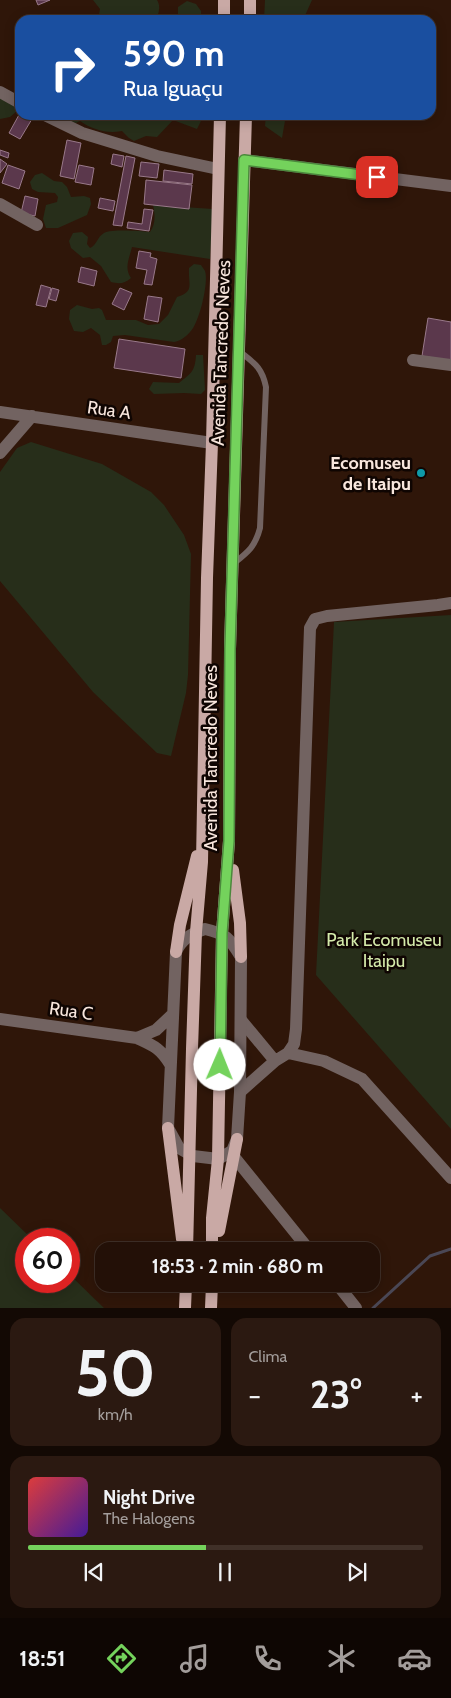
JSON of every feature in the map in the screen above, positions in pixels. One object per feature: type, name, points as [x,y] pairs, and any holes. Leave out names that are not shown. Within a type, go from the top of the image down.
[{"type":"main road","points":[[224,0],[224,15]]},
{"type":"main road","points":[[250,0],[250,15]]},
{"type":"main road","name":"Avenida Tancredo Neves","points":[[187,1242],[191,1058],[196,932],[202,862],[207,578],[220,120]]},
{"type":"main road","name":"Avenida Tancredo Neves","points":[[212,1242],[212,1218],[218,1159],[222,933],[229,841],[230,649],[246,120]]},
{"type":"main road","points":[[176,952],[180,925],[202,836]]},
{"type":"main road","points":[[229,841],[240,923],[241,958]]},
{"type":"main road","points":[[168,1128],[182,1242]]},
{"type":"main road","points":[[219,1242],[222,1208],[235,1158],[237,1140]]},
{"type":"main road","points":[[186,1292],[186,1308]]},
{"type":"main road","points":[[211,1308],[212,1292]]},
{"type":"street","points":[[0,92],[15,100]]},
{"type":"street","points":[[55,120],[82,133],[157,156],[218,169]]},
{"type":"street","points":[[244,160],[451,186]]},
{"type":"street","points":[[0,204],[36,225]]},
{"type":"street","points":[[413,360],[451,365]]},
{"type":"street","name":"Rua A","points":[[0,412],[212,443]]},
{"type":"street","points":[[0,452],[32,416]]},
{"type":"street","points":[[240,1092],[288,1052],[294,1044],[310,628],[315,619],[326,616],[451,602]]},
{"type":"street","points":[[205,929],[222,933],[232,942],[241,958],[240,1092],[237,1140],[232,1152],[218,1159],[190,1156],[178,1148],[168,1128],[176,952],[180,942],[196,932],[205,929]]},
{"type":"street","points":[[137,1038],[156,1030],[172,1015]]},
{"type":"street","name":"Rua C","points":[[0,1018],[137,1038],[153,1045],[163,1053],[170,1064]]},
{"type":"street","points":[[241,1020],[275,1061]]},
{"type":"street","points":[[288,1052],[324,1061],[362,1080],[451,1178]]},
{"type":"street","points":[[235,1158],[303,1242]]},
{"type":"street","points":[[343,1292],[356,1308]]},
{"type":"lane","points":[[232,564],[250,550],[257,540],[260,528],[266,386],[260,370],[239,351]]},
{"type":"green space","points":[[93,0],[157,0],[159,5],[158,15],[99,15],[100,9]]},
{"type":"green space","points":[[265,0],[312,0],[305,15],[264,15]]},
{"type":"green space","points":[[187,1],[196,4],[201,11],[201,15],[178,15],[178,7]]},
{"type":"green space","points":[[0,98],[15,106],[15,113],[10,117],[0,119]]},
{"type":"green space","points":[[173,120],[157,137],[146,136],[134,141],[122,131],[100,130],[80,121],[76,123],[68,121]]},
{"type":"green space","points":[[173,120],[201,120],[197,129]]},
{"type":"green space","points":[[266,120],[285,120],[282,138],[265,126]]},
{"type":"green space","points":[[42,173],[54,181],[62,182],[67,187],[71,197],[84,196],[90,198],[91,204],[87,215],[58,228],[46,228],[43,219],[46,205],[57,202],[58,197],[55,193],[38,192],[32,189],[30,182],[35,175]]},
{"type":"green space","points":[[153,205],[213,209],[210,259],[132,247],[127,267],[131,278],[117,283],[111,282],[101,266],[90,257],[83,258],[71,248],[69,241],[73,233],[82,232],[88,237],[87,244],[90,248],[104,233],[113,231],[150,232],[154,219]]},
{"type":"green space","points":[[194,264],[201,265],[205,271],[206,284],[197,321],[187,336],[181,340],[174,342],[125,335],[113,336],[111,342],[102,345],[100,335],[91,328],[83,332],[74,331],[69,319],[70,310],[77,305],[92,309],[99,308],[102,310],[106,320],[136,320],[148,325],[159,324],[168,315],[177,297],[183,295],[188,290],[190,283],[189,268]]},
{"type":"green space","points":[[196,355],[203,355],[205,390],[201,394],[154,394],[149,389],[153,382],[179,383],[192,372]]},
{"type":"green space","points":[[31,442],[102,464],[151,492],[164,505],[184,535],[191,554],[188,675],[186,693],[171,756],[157,753],[93,692],[0,581],[0,472],[17,448]]},
{"type":"green space","name":"Park Ecomuseu Itaipu","points":[[451,615],[451,1129],[316,975],[334,622]]},
{"type":"green space","points":[[0,1208],[21,1228],[15,1228],[15,1293],[80,1293],[80,1285],[104,1308],[0,1308]]},
{"type":"building","points":[[36,0],[50,0],[38,5]]},
{"type":"building","points":[[16,120],[31,120],[20,139],[9,133]]},
{"type":"building","points":[[67,140],[81,143],[74,179],[60,176]]},
{"type":"building","points":[[0,150],[9,153],[8,158],[0,155]]},
{"type":"building","points":[[113,154],[124,156],[122,167],[111,164]]},
{"type":"building","points":[[126,156],[135,158],[122,226],[113,225]]},
{"type":"building","points":[[0,159],[7,164],[0,173]]},
{"type":"building","points":[[141,162],[159,164],[157,178],[139,176]]},
{"type":"building","points":[[8,165],[25,171],[19,189],[2,183]]},
{"type":"building","points":[[79,165],[94,168],[91,185],[75,182]]},
{"type":"building","points":[[164,170],[193,174],[192,184],[163,181]]},
{"type":"building","points":[[146,180],[192,185],[189,209],[144,204]]},
{"type":"building","points":[[25,196],[38,199],[35,216],[21,213]]},
{"type":"building","points":[[100,198],[115,201],[113,211],[98,208]]},
{"type":"building","points":[[144,209],[153,210],[149,231],[127,228],[128,222],[142,224]]},
{"type":"building","points":[[139,251],[151,253],[150,257],[157,259],[152,285],[144,284],[147,270],[136,268]]},
{"type":"building","points":[[81,267],[97,271],[94,286],[78,282]]},
{"type":"building","points":[[41,285],[51,288],[46,307],[36,305]]},
{"type":"building","points":[[52,288],[59,290],[56,301],[49,299]]},
{"type":"building","points":[[120,288],[132,293],[124,310],[112,304]]},
{"type":"building","points":[[148,296],[162,298],[158,322],[144,319]]},
{"type":"building","points":[[428,318],[451,322],[451,361],[422,356]]},
{"type":"building","points":[[119,339],[185,349],[181,378],[114,368]]},
{"type":"waterway","points":[[373,1308],[430,1256],[451,1249]]},
{"type":"place","name":"Ecomuseu de Itaipu","points":[[421,473]]},
{"type":"route","points":[[220,1065],[222,933],[229,841],[230,649],[244,160],[377,177]]}]
